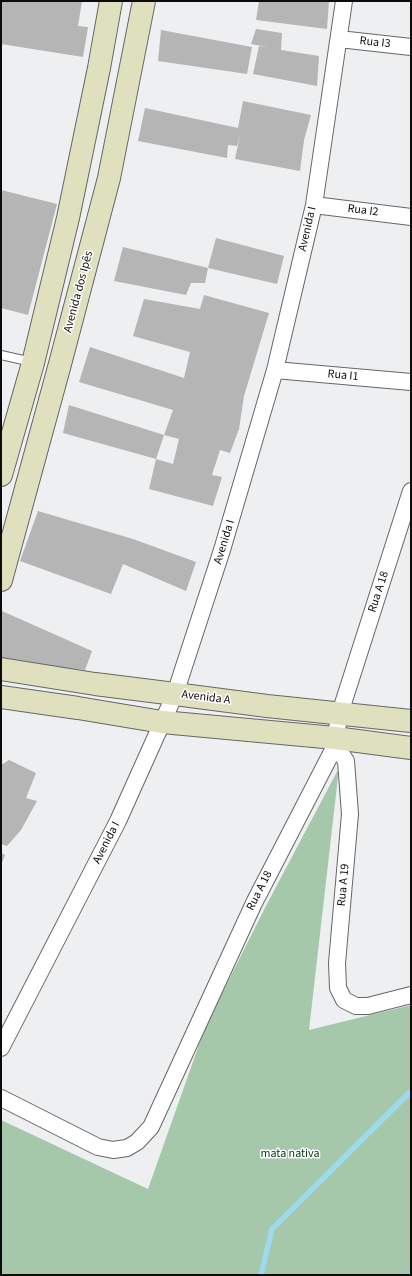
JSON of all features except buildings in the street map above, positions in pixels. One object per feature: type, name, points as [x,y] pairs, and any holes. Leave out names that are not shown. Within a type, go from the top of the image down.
[{"type":"main road","points":[[1,475],[33,363],[71,204],[111,1]]},
{"type":"main road","name":"Avenida dos Ipês","points":[[1,580],[109,178],[144,1]]},
{"type":"main road","name":"Avenida A","points":[[1,669],[95,684],[267,706],[411,721]]},
{"type":"main road","points":[[1,697],[162,722],[334,744],[411,748]]},
{"type":"street","name":"Avenida I","points":[[1,1048],[118,821],[175,694],[222,550],[275,370],[314,205],[344,1]]},
{"type":"street","name":"Rua I3","points":[[339,39],[411,47]]},
{"type":"street","name":"Rua I2","points":[[314,205],[411,217]]},
{"type":"street","name":"Rua I1","points":[[275,370],[411,382]]},
{"type":"street","name":"Rua A 18","points":[[1,1098],[98,1147],[113,1150],[127,1148],[137,1142],[151,1127],[254,903],[334,744],[340,713],[411,491]]},
{"type":"street","name":"Rua A 19","points":[[334,744],[346,761],[350,814],[337,963],[338,988],[344,1000],[356,1006],[368,1006],[411,995]]},
{"type":"lane","points":[[1,355],[33,363]]},
{"type":"green space","name":"mata nativa","points":[[339,768],[309,1030],[411,1005],[411,1275],[1,1275],[1,1120],[148,1189],[206,1025],[268,902]]},
{"type":"waterway","points":[[261,1275],[272,1229],[411,1091]]}]
